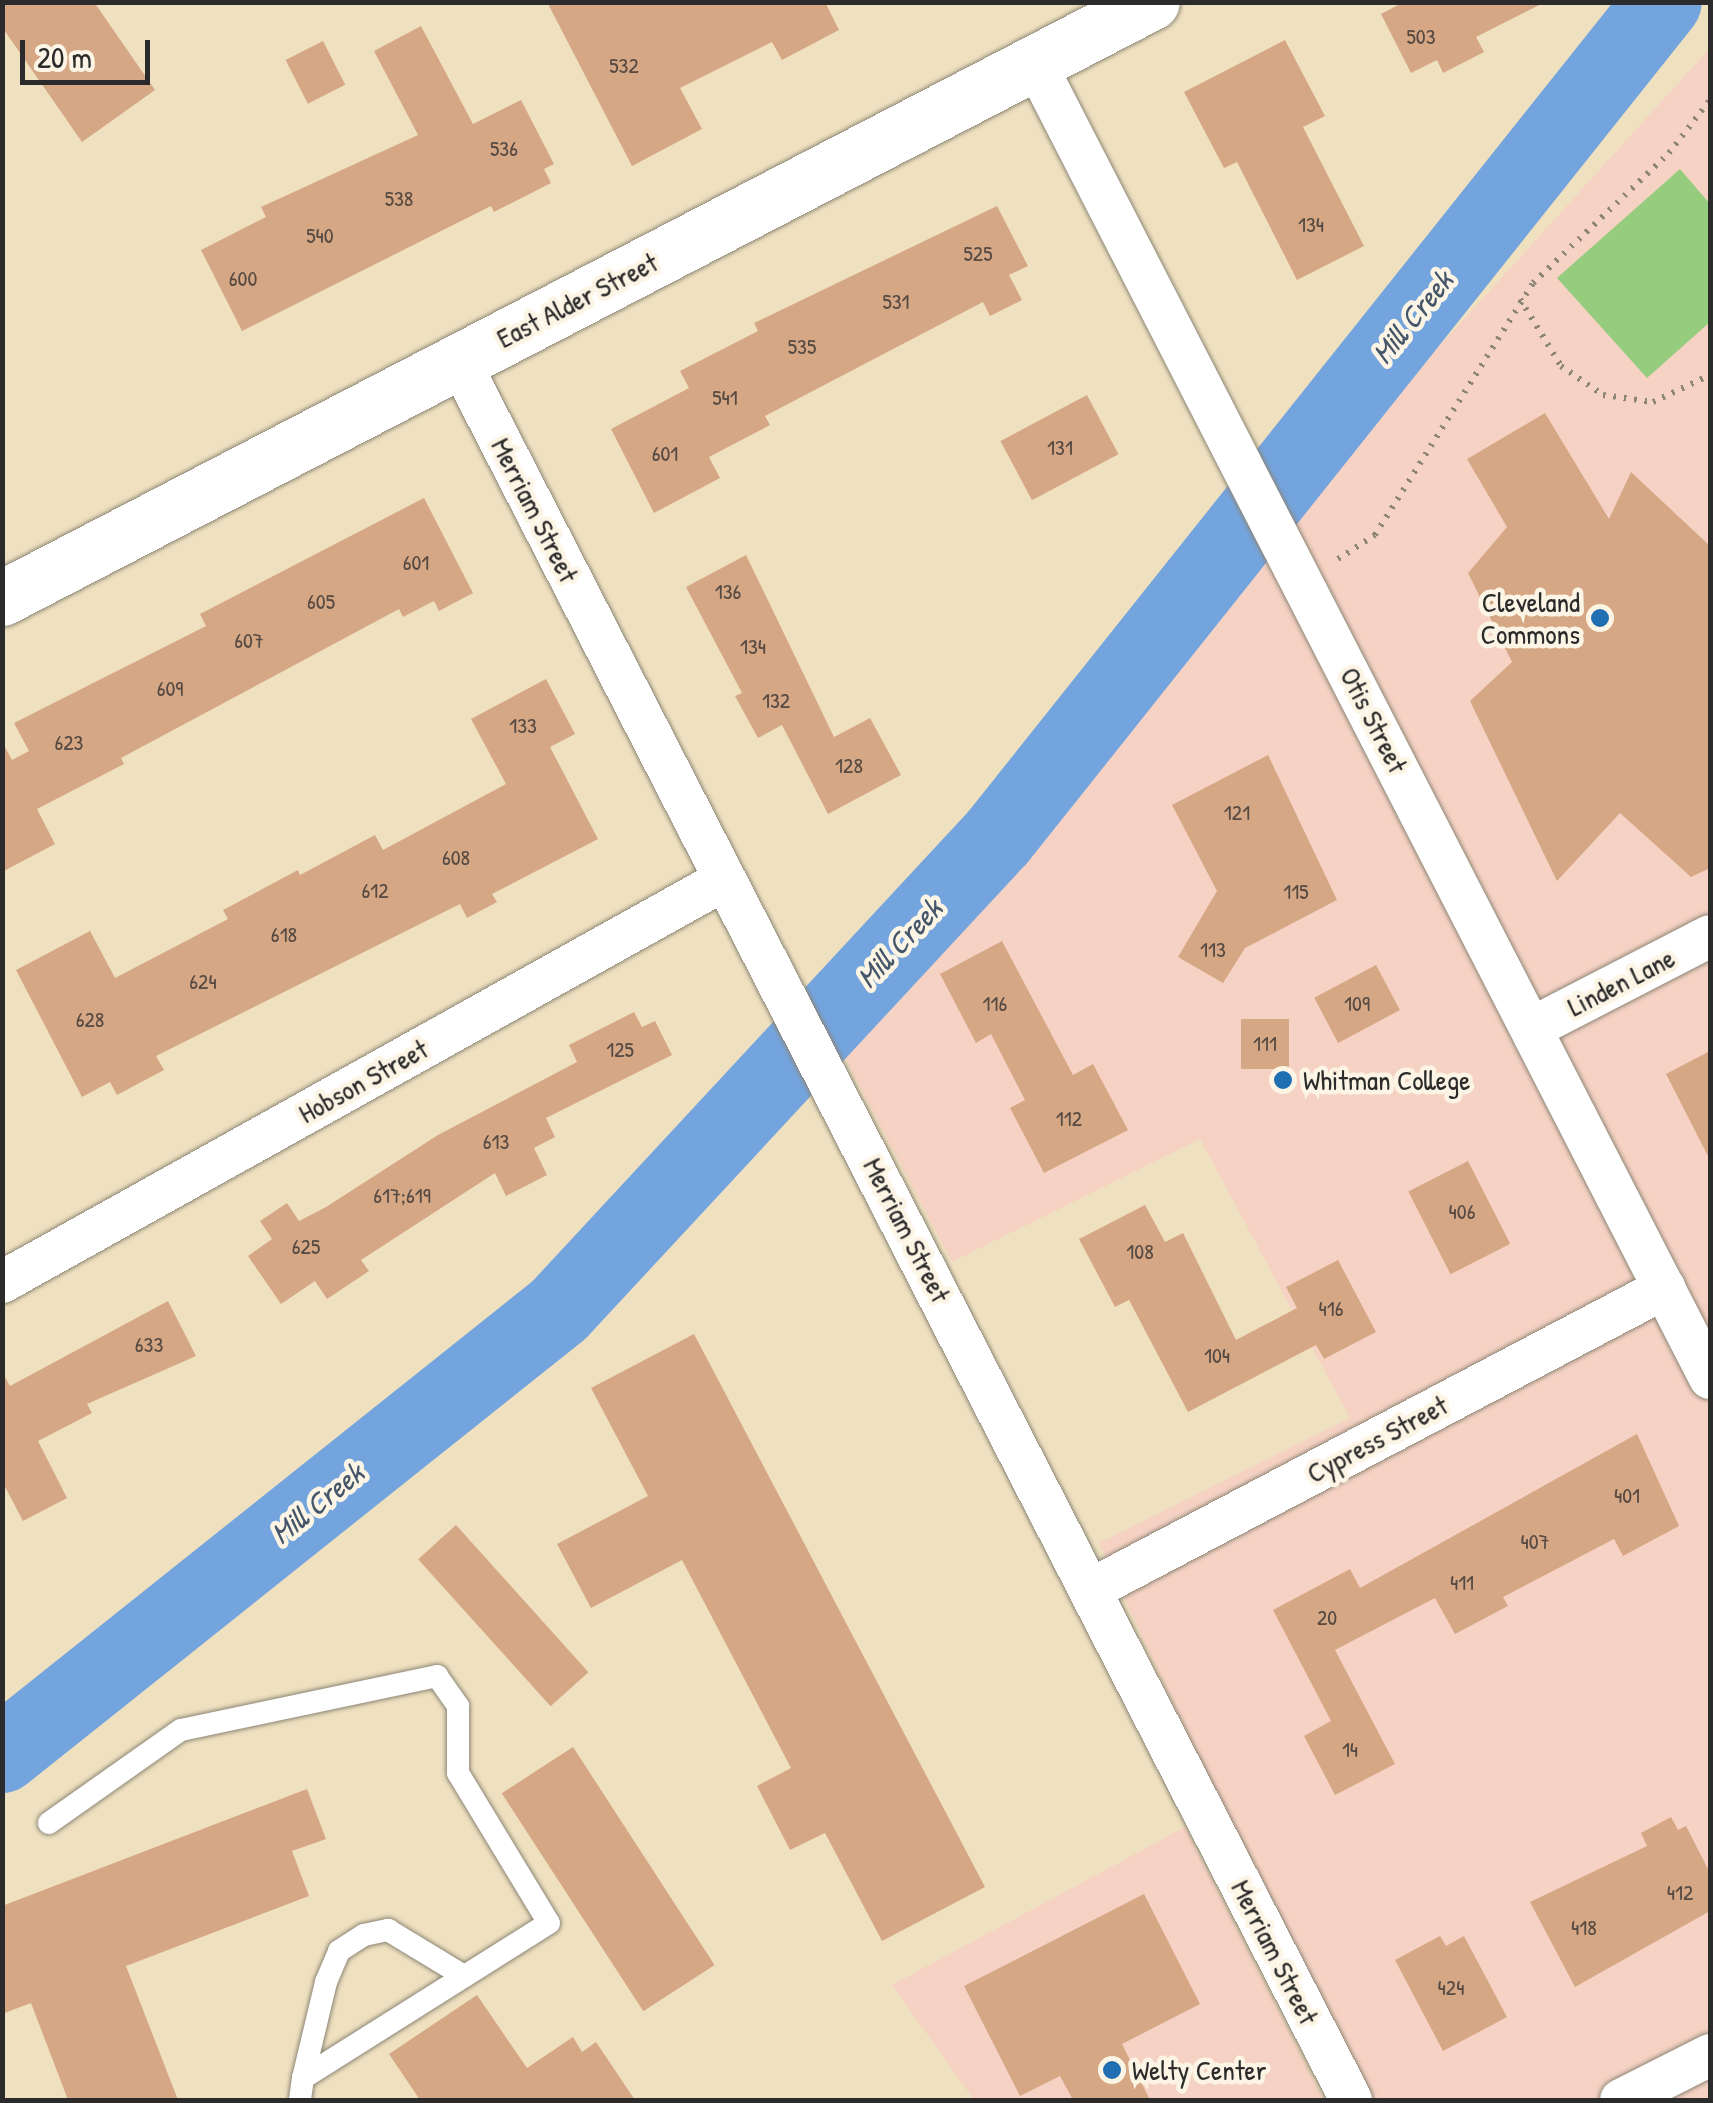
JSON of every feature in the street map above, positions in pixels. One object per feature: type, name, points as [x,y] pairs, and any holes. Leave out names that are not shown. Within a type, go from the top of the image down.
[{"type":"main road","name":"East Alder Street","points":[[2,598],[1152,2]]},
{"type":"street","name":"Otis Street","points":[[1035,63],[1710,1378]]},
{"type":"street","name":"Merriam Street","points":[[459,361],[1351,2100]]},
{"type":"street","name":"Hobson Street","points":[[2,1282],[724,880]]},
{"type":"street","name":"Linden Lane","points":[[1532,1028],[1710,936]]},
{"type":"street","name":"Cypress Street","points":[[1090,1590],[1664,1288]]},
{"type":"street","points":[[1621,2100],[1710,2055]]},
{"type":"lane","points":[[49,1823],[180,1730],[437,1676],[458,1706],[458,1773],[549,1922],[464,1976],[302,2090]]},
{"type":"lane","points":[[302,2090],[326,1982],[339,1951],[364,1935],[388,1930],[464,1976]]},
{"type":"path","points":[[1295,566],[1375,535],[1520,299],[1669,154],[1710,100]]},
{"type":"path","points":[[1520,299],[1561,366],[1603,395],[1653,402],[1710,375]]},
{"type":"shaded area","name":"Whitman College","points":[[1710,48],[1710,2100],[1356,2100],[1099,1543],[1350,1418],[1200,1139],[952,1262],[826,1022]]},
{"type":"shaded area","points":[[1185,1827],[1324,2100],[974,2100],[892,1985]]},
{"type":"green space","points":[[1680,169],[1710,204],[1710,322],[1647,378],[1557,278]]},
{"type":"building","points":[[2,2],[94,2],[155,90],[82,142],[2,27]]},
{"type":"building","points":[[547,2],[825,2],[839,30],[782,60],[772,42],[680,88],[702,129],[632,166]]},
{"type":"building","points":[[1404,2],[1545,2],[1476,37],[1484,52],[1443,73],[1437,60],[1411,73],[1381,14]]},
{"type":"building","points":[[421,26],[473,124],[521,100],[554,164],[544,169],[551,183],[494,212],[491,206],[242,331],[201,250],[266,217],[261,207],[418,135],[374,51]]},
{"type":"building","points":[[1285,40],[1325,116],[1303,127],[1364,246],[1297,280],[1237,162],[1224,168],[1184,92]]},
{"type":"building","points":[[323,41],[345,85],[308,104],[286,60]]},
{"type":"building","points":[[997,206],[1028,266],[1009,275],[1022,300],[990,316],[983,302],[765,416],[770,425],[709,457],[720,478],[654,513],[611,429],[689,388],[680,371],[758,331],[754,323]]},
{"type":"building","points":[[1087,395],[1118,454],[1032,500],[1000,441]]},
{"type":"building","name":"Cleveland Commons","points":[[1545,413],[1609,519],[1631,472],[1710,546],[1710,868],[1691,877],[1620,813],[1557,881],[1470,701],[1512,662],[1468,573],[1507,527],[1467,459]]},
{"type":"building","points":[[424,498],[473,593],[439,611],[434,601],[403,617],[399,609],[121,758],[124,764],[37,809],[55,844],[2,872],[2,742],[12,760],[29,751],[14,723],[206,626],[200,614]]},
{"type":"building","points":[[746,555],[834,737],[870,718],[901,775],[828,814],[782,725],[758,738],[735,696],[742,693],[686,587]]},
{"type":"building","points":[[546,679],[575,734],[550,747],[598,839],[492,894],[497,902],[467,918],[460,904],[156,1056],[164,1070],[117,1095],[110,1082],[82,1097],[16,970],[90,931],[115,978],[228,919],[223,910],[298,870],[300,875],[375,835],[383,850],[506,784],[471,719]]},
{"type":"building","points":[[1268,755],[1337,900],[1245,948],[1223,983],[1178,957],[1217,891],[1172,805]]},
{"type":"building","points":[[1002,941],[1073,1075],[1093,1064],[1128,1130],[1044,1173],[1010,1108],[1025,1100],[991,1034],[976,1043],[940,974]]},
{"type":"building","points":[[1376,965],[1400,1010],[1338,1043],[1314,998]]},
{"type":"building","points":[[634,1012],[642,1027],[655,1021],[672,1055],[546,1118],[555,1137],[534,1148],[547,1175],[506,1196],[495,1173],[361,1260],[369,1271],[327,1299],[315,1281],[281,1304],[248,1256],[272,1239],[260,1221],[287,1203],[299,1221],[326,1207],[438,1135],[577,1062],[569,1045]]},
{"type":"building","points":[[1241,1019],[1289,1019],[1289,1069],[1241,1069]]},
{"type":"building","points":[[1710,1051],[1710,1160],[1666,1074]]},
{"type":"building","points":[[1468,1161],[1510,1244],[1451,1274],[1408,1191]]},
{"type":"building","points":[[1145,1205],[1165,1242],[1183,1233],[1236,1340],[1297,1308],[1286,1287],[1338,1260],[1376,1332],[1324,1359],[1316,1345],[1188,1412],[1129,1300],[1115,1307],[1079,1239]]},
{"type":"building","points":[[168,1301],[196,1356],[87,1404],[92,1413],[38,1441],[67,1498],[23,1521],[2,1481],[2,1372],[10,1386]]},
{"type":"building","points":[[694,1334],[985,1887],[882,1941],[825,1833],[790,1850],[757,1786],[791,1768],[682,1560],[591,1608],[557,1544],[648,1496],[591,1388]]},
{"type":"building","points":[[1637,1434],[1679,1526],[1623,1556],[1614,1539],[1503,1597],[1508,1606],[1455,1634],[1435,1598],[1335,1650],[1395,1764],[1335,1795],[1304,1736],[1331,1721],[1273,1610],[1350,1569],[1360,1588]]},
{"type":"building","points":[[456,1525],[588,1672],[551,1706],[418,1559]]},
{"type":"building","points":[[573,1747],[715,1965],[643,2011],[502,1793]]},
{"type":"building","points":[[307,1789],[326,1839],[292,1851],[309,1896],[126,1966],[178,2100],[68,2100],[31,2003],[2,2014],[2,1906]]},
{"type":"building","points":[[1671,1817],[1678,1830],[1686,1826],[1710,1873],[1710,1911],[1575,1987],[1530,1902],[1647,1846],[1641,1833]]},
{"type":"building","points":[[1144,1894],[1200,2004],[1122,2044],[1150,2100],[1073,2100],[1060,2076],[1020,2096],[964,1986]]},
{"type":"building","points":[[1440,1936],[1446,1946],[1464,1936],[1507,2017],[1443,2051],[1395,1960]]},
{"type":"building","points":[[477,1995],[527,2068],[573,2037],[582,2052],[596,2042],[635,2100],[420,2100],[389,2054]]},
{"type":"waterway","name":"Mill Creek","points":[[2,1754],[559,1310],[998,837],[1663,2]]},
{"type":"place","name":"Cleveland Commons","points":[[1600,618]]},
{"type":"place","name":"Whitman College","points":[[1283,1080]]},
{"type":"place","name":"Welty Center","points":[[1112,2070]]}]
